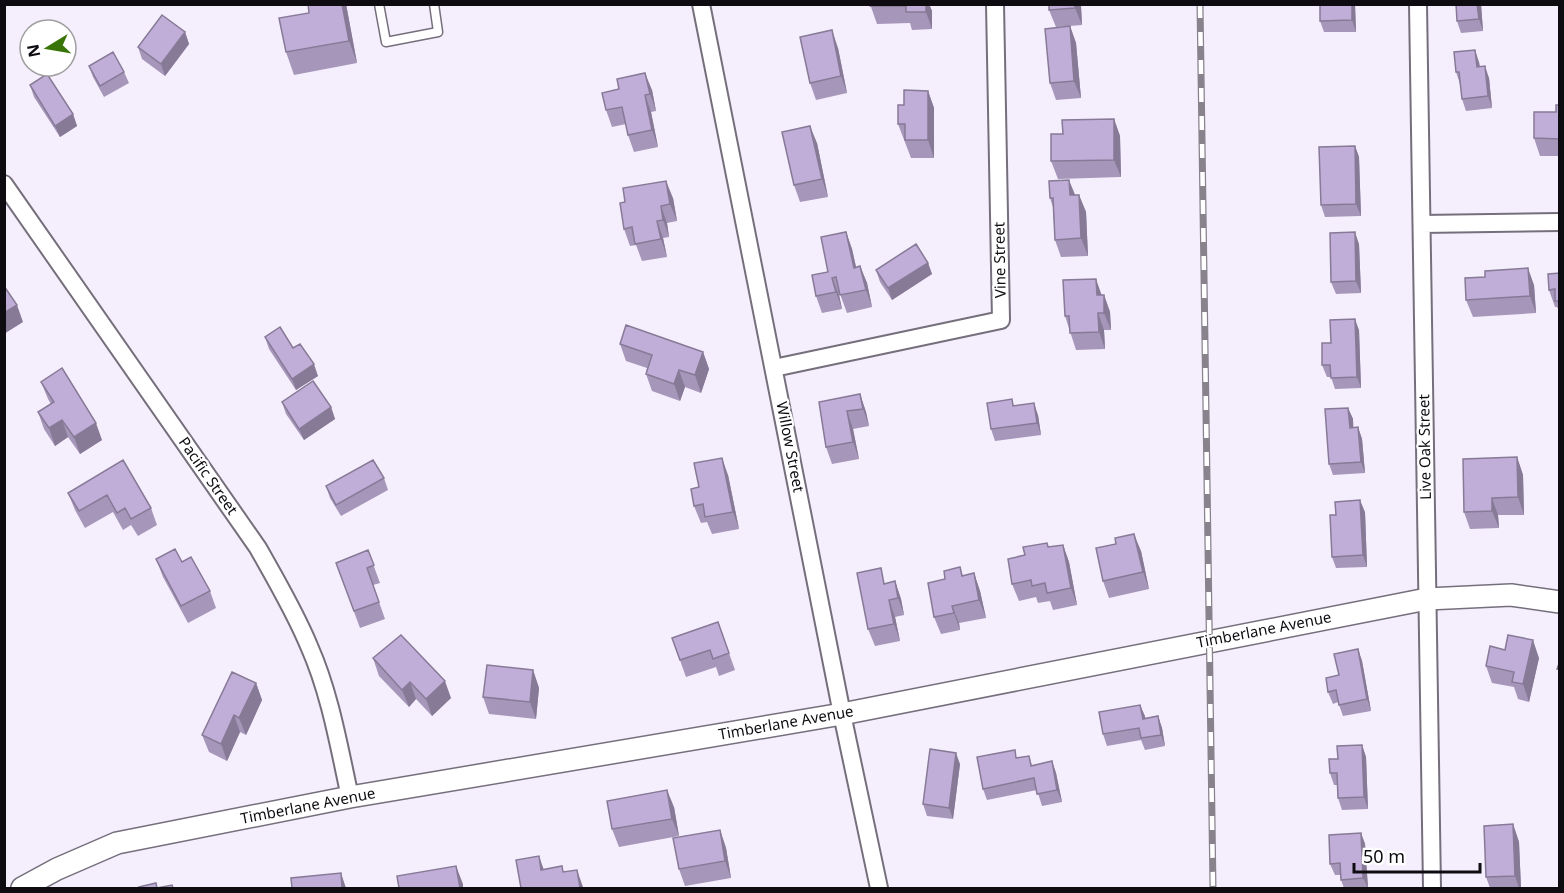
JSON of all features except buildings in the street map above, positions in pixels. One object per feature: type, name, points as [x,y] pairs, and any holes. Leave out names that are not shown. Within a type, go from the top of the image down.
[{"type":"street","name":"Willow Street","points":[[701,4],[842,714],[879,888]]},
{"type":"street","name":"Vine Street","points":[[774,368],[1001,320],[995,4]]},
{"type":"street","name":"Live Oak Street","points":[[1418,4],[1432,888]]},
{"type":"street","name":"Pacific Street","points":[[4,184],[258,548],[310,647],[325,690],[350,797]]},
{"type":"street","points":[[1422,224],[1560,222]]},
{"type":"street","name":"Timberlane Avenue","points":[[22,888],[57,869],[117,843],[350,797],[842,714],[1427,599],[1511,595],[1560,602]]},
{"type":"lane","points":[[379,4],[386,42],[438,32],[434,4]]},
{"type":"railway","points":[[1200,4],[1213,888]]}]
